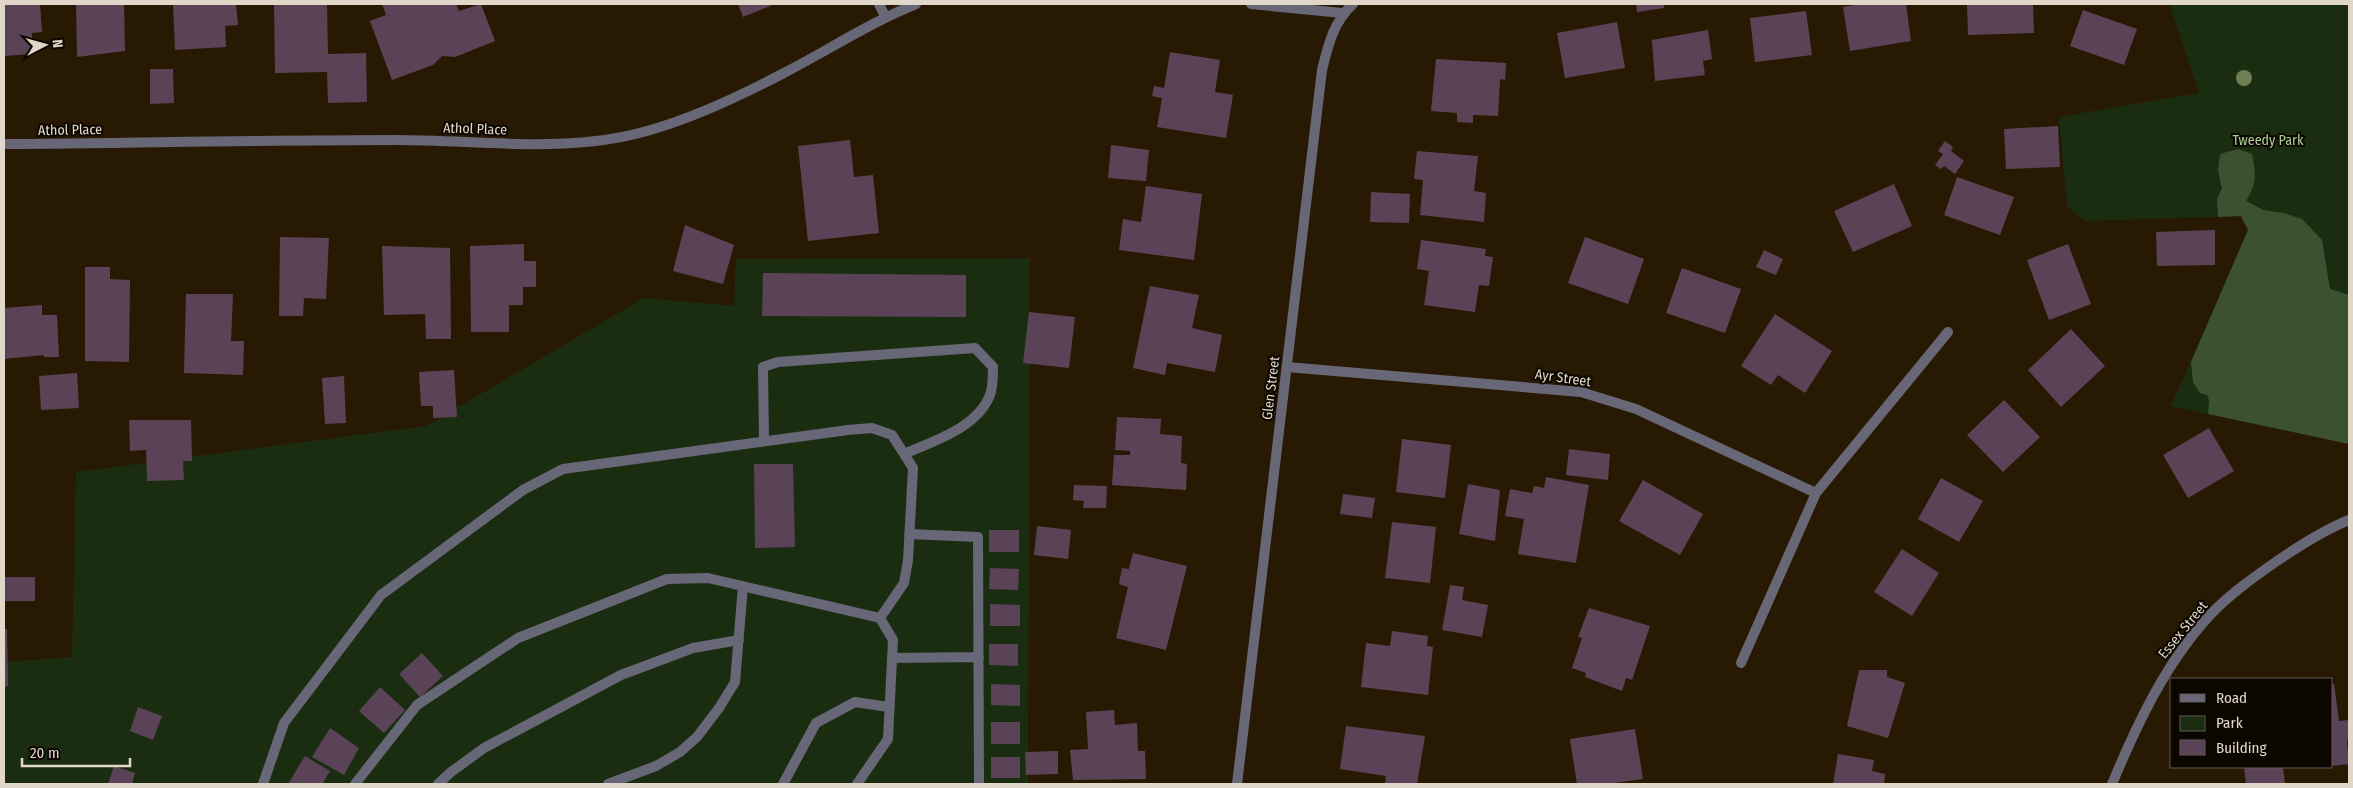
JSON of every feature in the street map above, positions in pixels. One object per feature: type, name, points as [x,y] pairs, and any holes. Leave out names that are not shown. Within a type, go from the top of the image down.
[{"type":"street","points":[[879,4],[885,16]]},
{"type":"street","name":"Athol Place","points":[[4,144],[399,140],[553,144],[602,142],[648,131],[700,112],[780,75],[885,16],[916,4]]},
{"type":"street","points":[[1251,4],[1342,13]]},
{"type":"street","name":"Glen Street","points":[[1237,784],[1322,70],[1329,43],[1342,13],[1353,4]]},
{"type":"street","points":[[1740,663],[1816,493],[1948,332]]},
{"type":"street","points":[[764,441],[763,367],[778,362],[975,348],[992,368],[990,395],[978,414],[962,428],[904,454]]},
{"type":"street","name":"Ayr Street","points":[[1287,367],[1581,392],[1636,409],[1816,493]]},
{"type":"street","points":[[263,784],[284,723],[381,595],[523,490],[563,468],[651,455],[872,428],[892,435],[913,468],[909,534],[904,583],[880,618]]},
{"type":"street","name":"Essex Street","points":[[2112,784],[2142,715],[2172,665],[2211,614],[2251,579],[2291,551],[2349,520]]},
{"type":"street","points":[[909,534],[978,537],[980,784]]},
{"type":"street","points":[[354,784],[417,705],[518,638],[667,579],[708,578],[880,618],[893,640],[888,739],[857,784]]},
{"type":"street","points":[[608,784],[656,766],[680,752],[697,738],[735,682],[743,586]]},
{"type":"street","points":[[438,784],[484,748],[621,674],[693,648],[739,640]]},
{"type":"street","points":[[892,658],[979,657]]},
{"type":"street","points":[[783,784],[816,723],[855,702],[889,707]]},
{"type":"green space","name":"Tweedy Park","points":[[2169,4],[2349,4],[2349,444],[2171,406],[2248,230],[2241,216],[2085,221],[2067,206],[2059,117],[2199,93]]},
{"type":"green space","points":[[2238,149],[2252,154],[2254,167],[2254,184],[2246,201],[2263,210],[2284,213],[2302,219],[2322,240],[2330,289],[2349,295],[2349,444],[2208,414],[2209,400],[2207,395],[2200,393],[2193,382],[2191,362],[2248,230],[2241,216],[2218,217],[2217,199],[2222,188],[2218,171],[2220,154]]},
{"type":"green space","points":[[1030,258],[1028,784],[4,784],[4,662],[72,657],[76,472],[426,426],[644,298],[734,306],[736,259]]},
{"type":"building","points":[[4,4],[40,4],[42,32],[32,33],[33,54],[4,56]]},
{"type":"building","points":[[76,4],[124,4],[125,51],[77,57]]},
{"type":"building","points":[[173,4],[236,4],[238,25],[225,26],[226,47],[175,50]]},
{"type":"building","points":[[274,4],[327,4],[328,54],[366,53],[367,102],[328,103],[327,72],[275,73]]},
{"type":"building","points":[[382,4],[456,4],[459,11],[481,4],[495,41],[455,57],[442,56],[433,65],[392,80],[370,21],[386,15]]},
{"type":"building","points":[[738,4],[775,4],[743,17]]},
{"type":"building","points":[[1636,4],[1664,4],[1664,8],[1637,12]]},
{"type":"building","points":[[1862,4],[1906,4],[1911,41],[1850,51],[1843,7]]},
{"type":"building","points":[[1967,4],[2033,4],[2034,33],[1968,35]]},
{"type":"building","points":[[2083,10],[2137,29],[2124,65],[2070,46]]},
{"type":"building","points":[[1806,11],[1812,55],[1755,62],[1750,18]]},
{"type":"building","points":[[1617,22],[1625,68],[1565,78],[1557,33]]},
{"type":"building","points":[[1708,30],[1712,59],[1703,61],[1705,75],[1655,81],[1652,40]]},
{"type":"building","points":[[1170,52],[1220,60],[1215,92],[1233,95],[1226,138],[1157,127],[1162,98],[1152,96],[1154,86],[1164,88]]},
{"type":"building","points":[[1436,59],[1506,63],[1505,80],[1500,79],[1498,116],[1473,115],[1473,123],[1457,122],[1457,113],[1431,111]]},
{"type":"building","points":[[150,69],[173,69],[174,103],[150,104]]},
{"type":"building","points":[[2058,126],[2060,167],[2006,169],[2004,129]]},
{"type":"building","points":[[850,140],[854,177],[873,175],[879,233],[808,241],[798,146]]},
{"type":"building","points":[[1945,141],[1953,147],[1951,151],[1964,161],[1955,174],[1944,166],[1941,169],[1935,165],[1943,154],[1938,151]]},
{"type":"building","points":[[1111,145],[1149,150],[1146,181],[1108,178]]},
{"type":"building","points":[[1417,151],[1478,156],[1474,191],[1486,193],[1484,222],[1420,215],[1423,180],[1414,179]]},
{"type":"building","points":[[1957,177],[2014,197],[2000,235],[1944,215]]},
{"type":"building","points":[[1894,184],[1912,226],[1853,252],[1834,211]]},
{"type":"building","points":[[1146,186],[1202,194],[1194,260],[1119,250],[1123,219],[1141,222]]},
{"type":"building","points":[[1371,192],[1410,194],[1409,223],[1370,222]]},
{"type":"building","points":[[685,225],[734,245],[723,284],[673,271]]},
{"type":"building","points":[[2215,230],[2215,265],[2157,266],[2156,232]]},
{"type":"building","points":[[280,237],[329,238],[326,299],[304,298],[303,316],[279,316]]},
{"type":"building","points":[[1585,237],[1644,259],[1628,304],[1568,283]]},
{"type":"building","points":[[1421,240],[1486,249],[1485,256],[1493,257],[1489,286],[1479,285],[1475,312],[1424,305],[1429,271],[1417,269]]},
{"type":"building","points":[[524,244],[524,261],[536,261],[536,287],[523,287],[523,305],[509,305],[509,332],[471,332],[470,246]]},
{"type":"building","points":[[2068,244],[2091,304],[2049,320],[2027,260]]},
{"type":"building","points":[[382,246],[450,248],[451,339],[426,339],[425,314],[384,315]]},
{"type":"building","points":[[1764,250],[1783,259],[1776,275],[1756,267]]},
{"type":"building","points":[[85,267],[110,267],[110,279],[130,280],[129,362],[85,361]]},
{"type":"building","points":[[1682,268],[1741,289],[1725,333],[1666,313]]},
{"type":"building","points":[[763,273],[966,275],[966,317],[762,316]]},
{"type":"building","points":[[1150,286],[1199,295],[1192,328],[1222,335],[1215,372],[1167,363],[1165,375],[1133,368]]},
{"type":"building","points":[[186,294],[233,294],[231,341],[244,341],[243,375],[184,373]]},
{"type":"building","points":[[42,305],[42,315],[57,315],[59,357],[44,357],[43,355],[4,359],[4,308]]},
{"type":"building","points":[[1029,312],[1075,317],[1069,368],[1023,363]]},
{"type":"building","points":[[1775,314],[1832,351],[1805,393],[1778,375],[1771,385],[1741,366]]},
{"type":"building","points":[[2071,329],[2105,366],[2061,407],[2028,370]]},
{"type":"building","points":[[454,370],[457,417],[433,418],[433,406],[421,406],[419,372]]},
{"type":"building","points":[[77,373],[79,408],[41,410],[39,376]]},
{"type":"building","points":[[344,376],[346,423],[325,424],[322,378]]},
{"type":"building","points":[[2004,400],[2040,437],[2003,472],[1967,435]]},
{"type":"building","points":[[1117,417],[1161,419],[1160,434],[1182,436],[1181,463],[1187,464],[1186,490],[1112,485],[1114,455],[1130,455],[1130,451],[1115,450]]},
{"type":"building","points":[[129,420],[191,420],[192,461],[183,461],[184,480],[147,481],[146,450],[130,451]]},
{"type":"building","points":[[2209,428],[2234,471],[2188,498],[2163,455]]},
{"type":"building","points":[[1402,439],[1451,445],[1445,498],[1396,492]]},
{"type":"building","points":[[1569,449],[1610,454],[1608,480],[1566,475]]},
{"type":"building","points":[[754,464],[793,464],[795,547],[755,548]]},
{"type":"building","points":[[1546,477],[1589,485],[1576,563],[1518,554],[1524,519],[1505,516],[1510,489],[1532,493],[1534,486],[1544,488]]},
{"type":"building","points":[[1941,478],[1983,501],[1959,542],[1918,519]]},
{"type":"building","points":[[1643,480],[1703,514],[1680,555],[1619,521]]},
{"type":"building","points":[[1468,484],[1500,490],[1495,541],[1459,534]]},
{"type":"building","points":[[1074,485],[1107,486],[1106,508],[1083,508],[1084,501],[1073,500]]},
{"type":"building","points":[[1343,494],[1375,498],[1372,518],[1340,514]]},
{"type":"building","points":[[1392,522],[1436,527],[1430,583],[1385,578]]},
{"type":"building","points":[[1037,526],[1071,530],[1068,559],[1034,555]]},
{"type":"building","points":[[989,530],[1019,530],[1019,552],[989,552]]},
{"type":"building","points":[[1902,549],[1939,573],[1912,616],[1874,592]]},
{"type":"building","points":[[1133,553],[1187,566],[1166,650],[1116,638],[1128,587],[1119,584],[1122,568],[1129,569]]},
{"type":"building","points":[[990,568],[1019,569],[1018,590],[989,589]]},
{"type":"building","points":[[4,577],[35,577],[35,601],[4,601]]},
{"type":"building","points":[[1450,585],[1464,587],[1462,600],[1488,605],[1482,637],[1442,630]]},
{"type":"building","points":[[990,604],[1020,605],[1020,626],[990,626]]},
{"type":"building","points":[[1589,608],[1650,626],[1632,680],[1626,678],[1622,691],[1585,677],[1586,673],[1572,668],[1582,638],[1578,637]]},
{"type":"building","points":[[4,629],[7,629],[8,686],[4,687]]},
{"type":"building","points":[[1392,631],[1428,636],[1427,646],[1433,647],[1428,695],[1361,687],[1366,643],[1390,646]]},
{"type":"building","points":[[989,644],[1018,644],[1018,666],[989,665]]},
{"type":"building","points":[[422,653],[443,676],[420,697],[399,674]]},
{"type":"building","points":[[1859,670],[1887,670],[1887,677],[1905,683],[1888,738],[1847,726]]},
{"type":"building","points":[[991,684],[1020,685],[1020,706],[991,705]]},
{"type":"building","points":[[2333,684],[2339,721],[2349,720],[2349,741],[2347,741],[2349,764],[2333,766]]},
{"type":"building","points":[[380,687],[405,710],[384,733],[359,711]]},
{"type":"building","points":[[138,707],[162,716],[153,740],[130,731]]},
{"type":"building","points":[[1114,710],[1115,725],[1137,723],[1138,751],[1145,751],[1146,779],[1073,780],[1070,750],[1088,749],[1086,712]]},
{"type":"building","points":[[991,722],[1020,722],[1020,744],[991,744]]},
{"type":"building","points":[[1346,726],[1425,736],[1417,784],[1385,784],[1386,776],[1340,769]]},
{"type":"building","points":[[330,728],[359,748],[344,775],[312,757]]},
{"type":"building","points":[[1635,729],[1643,779],[1607,784],[1577,784],[1570,739]]},
{"type":"building","points":[[1058,751],[1058,774],[1026,775],[1025,752]]},
{"type":"building","points":[[1838,754],[1874,760],[1872,771],[1885,774],[1884,784],[1833,784]]},
{"type":"building","points":[[305,756],[330,771],[322,784],[288,784]]},
{"type":"building","points":[[991,757],[1020,757],[1020,778],[991,778]]},
{"type":"building","points":[[114,766],[135,773],[132,784],[108,784]]},
{"type":"building","points":[[2244,768],[2283,768],[2285,784],[2246,784]]}]
